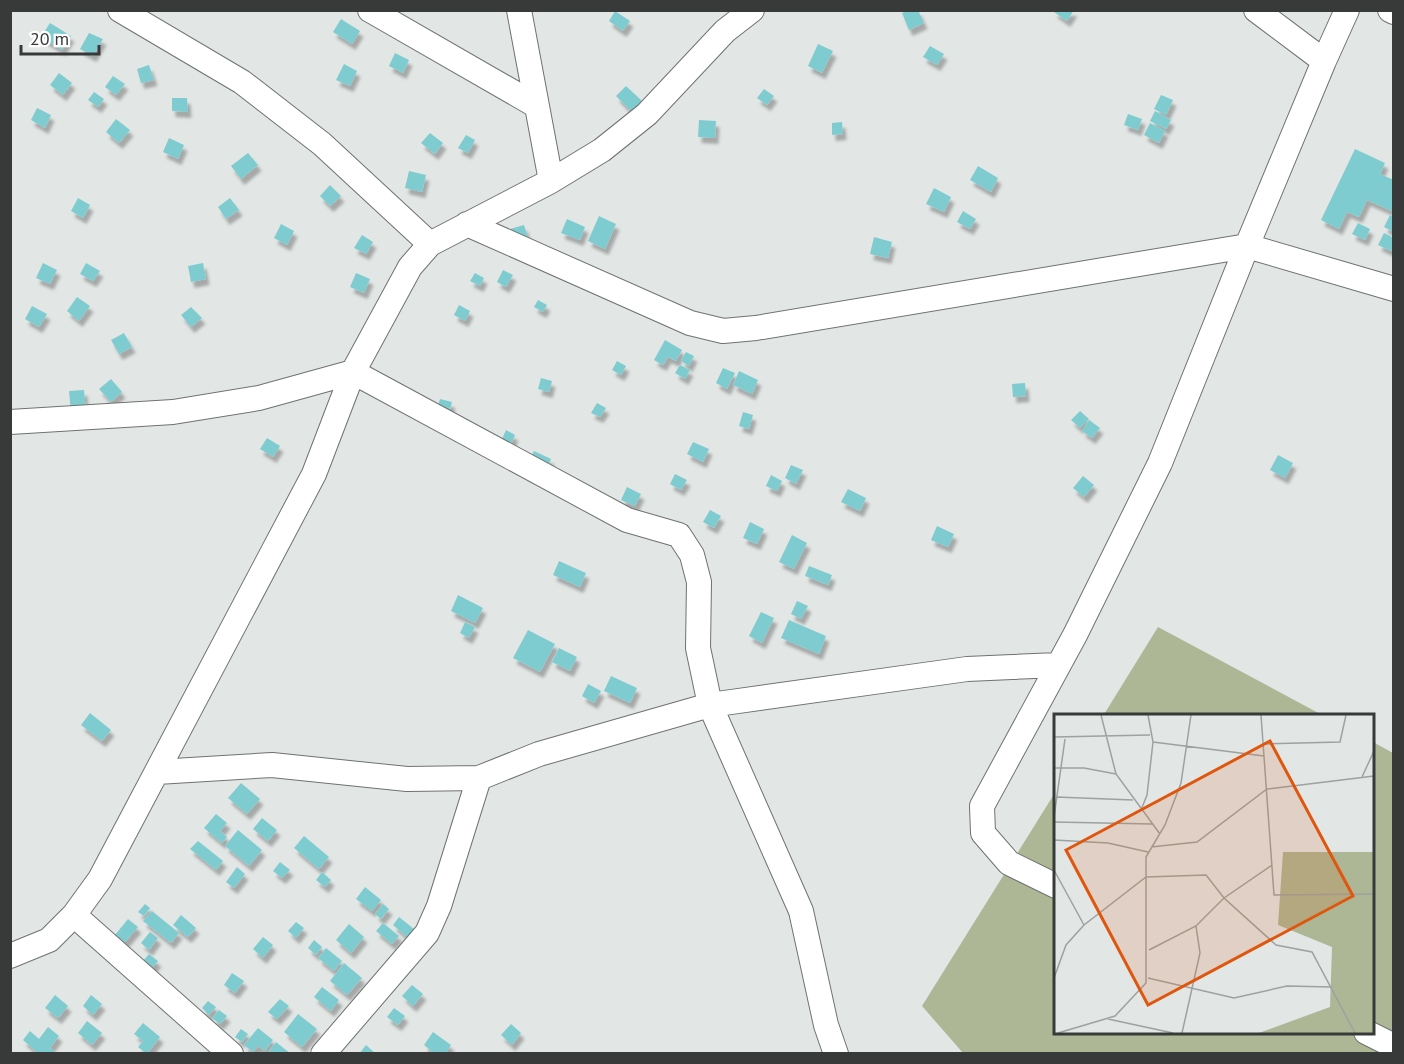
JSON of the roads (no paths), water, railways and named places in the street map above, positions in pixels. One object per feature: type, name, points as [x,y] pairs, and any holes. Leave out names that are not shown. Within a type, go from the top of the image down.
[{"type":"street","points":[[120,10],[242,82],[322,144],[430,244]]},
{"type":"street","points":[[370,10],[537,106]]},
{"type":"street","points":[[519,10],[551,182]]},
{"type":"street","points":[[10,956],[49,940],[74,915],[100,879],[314,474],[353,372],[410,267],[430,244],[551,182],[602,150],[646,114],[725,31],[752,10]]},
{"type":"street","points":[[1256,10],[1324,61]]},
{"type":"street","points":[[1054,885],[1009,863],[983,833],[982,806],[1080,624],[1160,463],[1247,246],[1347,10]]},
{"type":"street","points":[[467,224],[690,323],[723,332],[1247,246],[1394,289]]},
{"type":"street","points":[[10,422],[173,412],[259,398],[353,372],[627,520],[679,535],[692,555],[699,582],[698,648],[710,705],[801,911],[826,1025],[836,1053]]},
{"type":"street","points":[[157,772],[272,765],[407,779],[479,778],[539,754],[710,705],[967,669],[1058,665]]},
{"type":"street","points":[[323,1053],[427,933],[439,906],[479,778]]},
{"type":"street","points":[[74,915],[231,1053]]},
{"type":"street","points":[[1370,1034],[1394,1046]]}]
